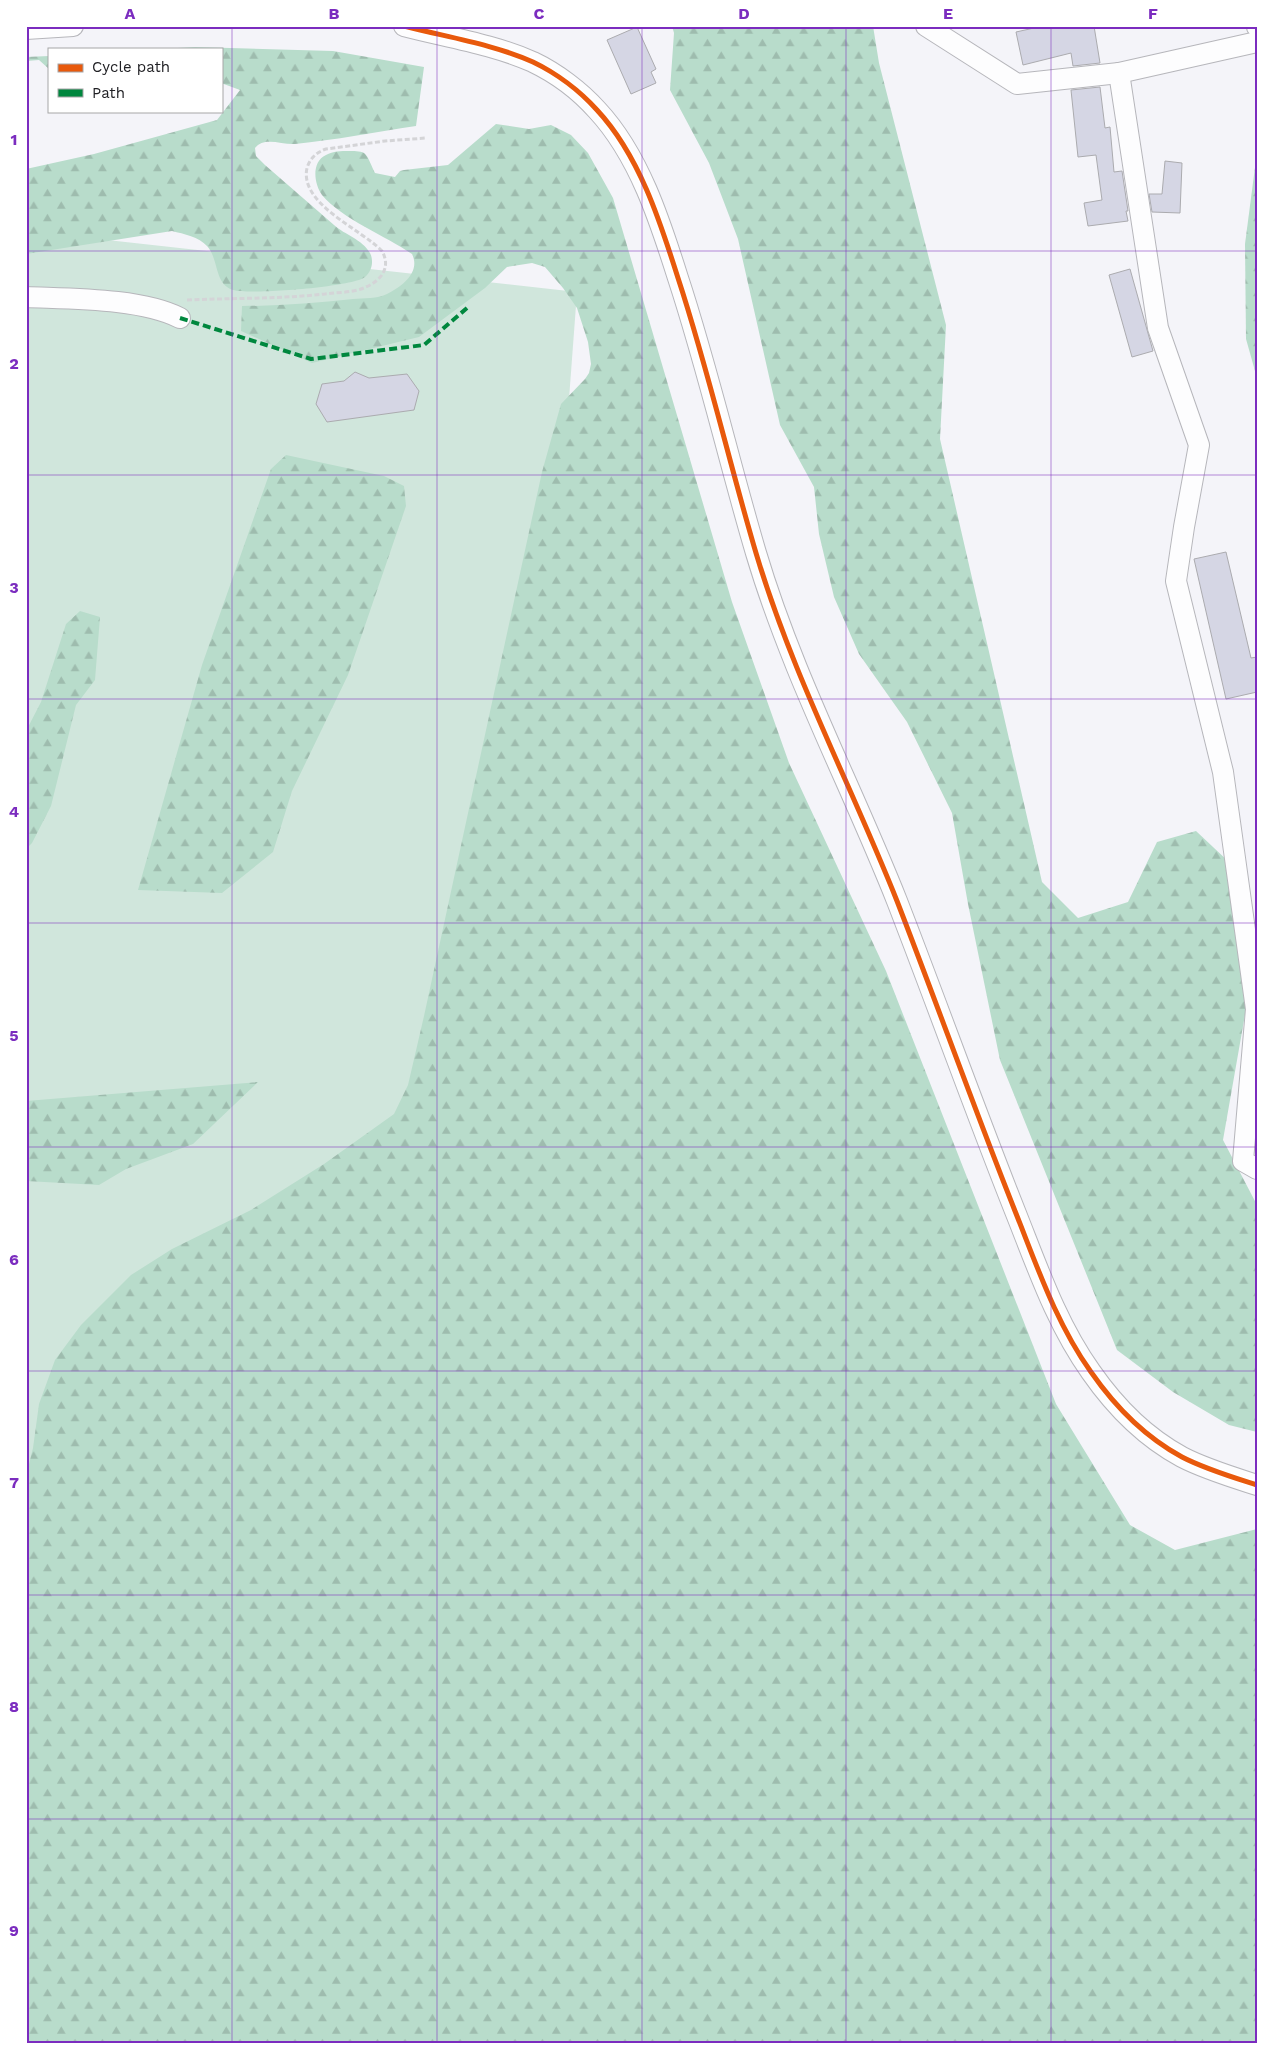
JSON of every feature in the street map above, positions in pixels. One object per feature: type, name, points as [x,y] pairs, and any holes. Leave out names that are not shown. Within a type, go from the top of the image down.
[{"type":"street","points":[[26,28],[73,26]]},
{"type":"street","points":[[404,26],[484,46],[534,62],[574,89],[596,109],[614,130],[636,169],[670,252],[692,321],[773,607],[816,715],[895,897],[993,1157],[1054,1309],[1070,1340],[1092,1374],[1122,1410],[1149,1435],[1180,1456],[1257,1485]]},
{"type":"street","points":[[926,26],[1017,84],[1119,73],[1257,42]]},
{"type":"street","points":[[1119,73],[1158,328],[1199,445],[1176,581],[1222,772],[1254,975],[1256,1009],[1252,1110],[1243,1161],[1257,1169]]},
{"type":"street","points":[[26,297],[100,301],[158,310],[180,318]]},
{"type":"path","points":[[180,318],[177,312],[178,305],[186,300],[267,299],[306,296],[358,290],[378,280],[386,269],[382,251],[316,199],[307,183],[309,164],[317,152],[326,149],[385,141],[426,138]]},
{"type":"green space","points":[[672,26],[873,26],[879,63],[946,325],[940,439],[1042,882],[1078,918],[1128,902],[1157,842],[1196,831],[1230,863],[1246,1009],[1223,1140],[1257,1205],[1257,1432],[1229,1425],[1173,1392],[1117,1350],[1000,1060],[968,904],[952,813],[907,722],[859,654],[834,597],[819,534],[814,487],[780,425],[738,239],[709,163],[670,90],[674,33]]},
{"type":"green space","points":[[195,47],[333,51],[424,67],[416,126],[295,144],[263,142],[255,148],[256,156],[265,165],[334,225],[367,248],[372,263],[371,269],[365,277],[357,281],[322,287],[259,291],[233,290],[223,282],[211,251],[204,243],[196,238],[172,231],[26,254],[26,169],[94,154],[217,120],[240,90],[222,83],[222,48],[178,48]]},
{"type":"green space","points":[[48,56],[48,68],[39,60],[26,61],[26,57]]},
{"type":"green space","points":[[496,124],[529,129],[551,125],[571,135],[588,153],[613,198],[732,602],[789,763],[886,971],[1056,1404],[1130,1525],[1175,1550],[1257,1529],[1257,2044],[26,2044],[26,1476],[33,1448],[39,1404],[55,1360],[81,1325],[131,1275],[172,1249],[251,1210],[324,1164],[394,1114],[408,1085],[424,1016],[542,472],[561,404],[585,379],[591,364],[588,342],[577,308],[545,267],[532,263],[507,267],[485,288],[419,337],[312,363],[241,331],[242,306],[375,298],[393,291],[404,283],[412,273],[414,261],[412,254],[341,212],[322,195],[317,185],[315,173],[321,158],[331,153],[343,151],[361,152],[367,157],[375,173],[395,177],[400,171],[404,170],[448,165]]},
{"type":"green space","points":[[1257,152],[1257,378],[1246,339],[1245,244]]},
{"type":"green space","points":[[26,231],[577,292],[520,1055],[26,1621]]},
{"type":"green space","points":[[286,455],[384,476],[404,486],[406,506],[348,675],[292,791],[273,852],[222,893],[138,890],[202,665],[271,469]]},
{"type":"green space","points":[[80,611],[100,617],[95,680],[76,705],[51,806],[32,843],[26,849],[26,731],[41,702],[66,624]]},
{"type":"green space","points":[[258,1082],[193,1144],[126,1169],[99,1185],[26,1181],[26,1101]]},
{"type":"building","points":[[1043,26],[1094,26],[1100,63],[1073,66],[1071,53],[1023,65],[1016,32]]},
{"type":"building","points":[[637,27],[656,69],[651,72],[656,83],[631,94],[607,40]]},
{"type":"building","points":[[1100,87],[1105,128],[1110,127],[1114,172],[1122,171],[1128,221],[1088,226],[1084,203],[1102,200],[1096,155],[1078,157],[1071,90]]},
{"type":"building","points":[[1165,161],[1182,163],[1180,213],[1152,212],[1149,194],[1162,194]]},
{"type":"building","points":[[1130,269],[1153,351],[1132,357],[1109,275]]},
{"type":"building","points":[[355,372],[369,378],[407,374],[419,391],[414,410],[327,422],[316,404],[322,384],[344,381]]},
{"type":"building","points":[[1226,552],[1251,658],[1257,657],[1257,692],[1226,699],[1194,559]]},
{"type":"marked path","points":[[180,318],[311,359],[424,345],[467,308]]},
{"type":"cycle path","points":[[404,26],[502,50],[542,66],[583,96],[612,128],[625,147],[656,212],[671,256],[689,312],[756,553],[787,642],[804,686],[897,901],[1039,1273],[1057,1314],[1091,1372],[1120,1408],[1143,1430],[1182,1457],[1257,1485]]}]
